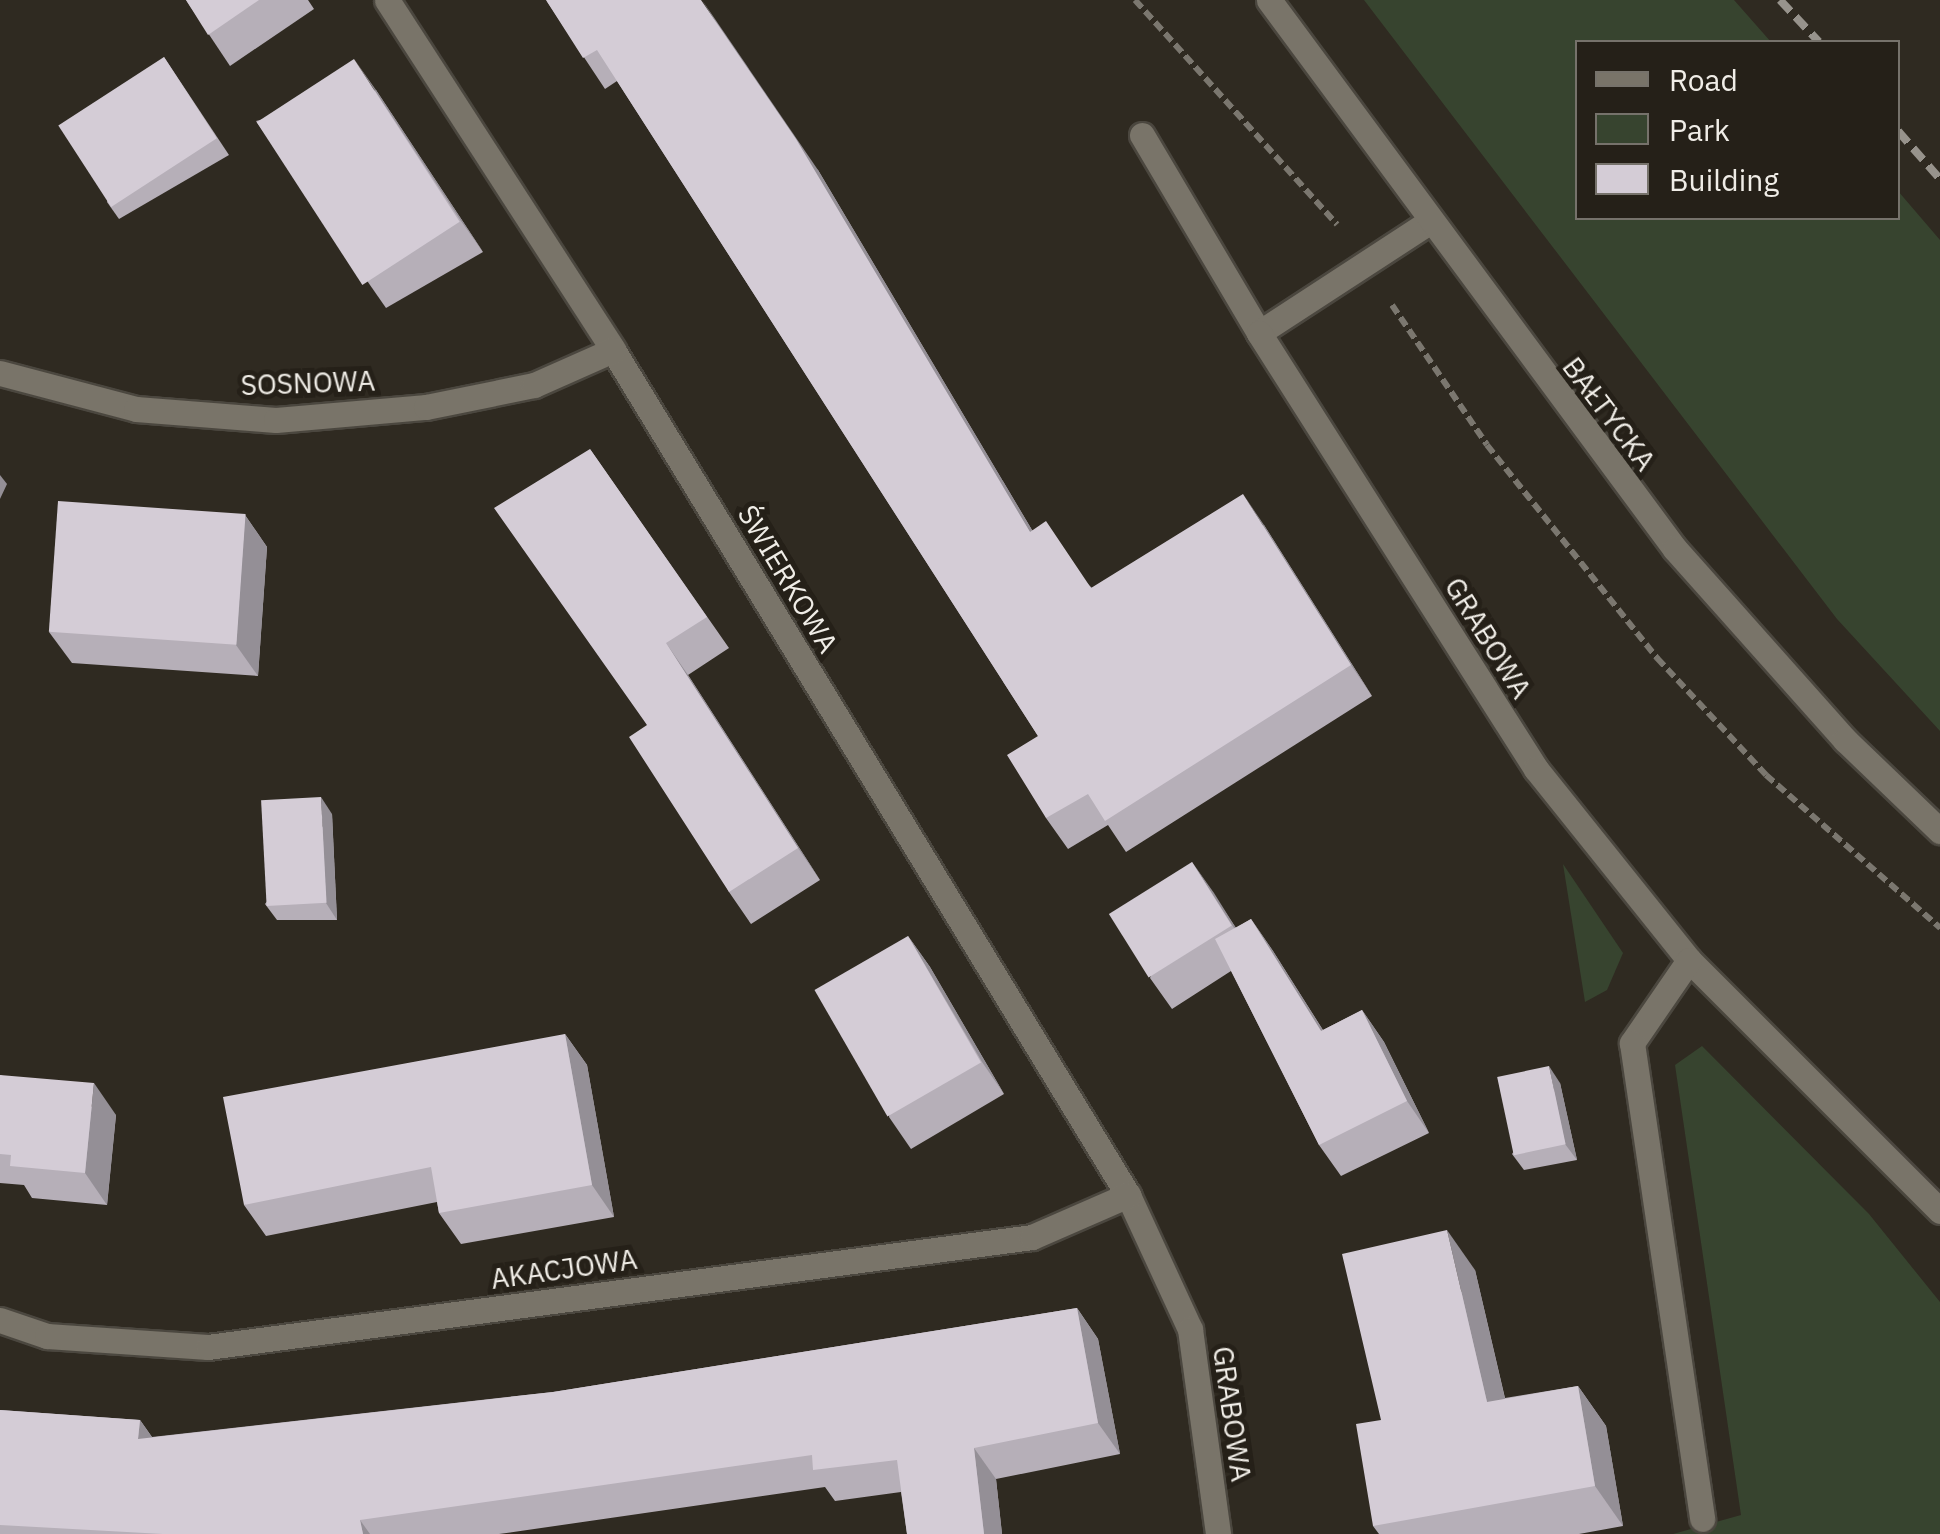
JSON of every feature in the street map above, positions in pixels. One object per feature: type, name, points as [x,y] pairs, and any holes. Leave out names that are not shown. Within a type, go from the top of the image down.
[{"type":"street","name":"ŚWIERKOWA","points":[[388,0],[614,350],[1128,1195]]},
{"type":"street","name":"BAŁTYCKA","points":[[1269,0],[1429,222],[1734,621],[1940,831]]},
{"type":"street","name":"GRABOWA","points":[[1142,134],[1259,333],[1536,769],[1689,960],[1940,1211]]},
{"type":"street","points":[[1259,333],[1429,222]]},
{"type":"street","name":"SOSNOWA","points":[[0,372],[136,409],[276,420],[516,389],[614,350]]},
{"type":"street","points":[[1689,960],[1632,1043],[1702,1518]]},
{"type":"street","name":"GRABOWA","points":[[1128,1195],[1190,1329],[1218,1534]]},
{"type":"street","name":"AKACJOWA","points":[[0,1320],[46,1336],[208,1347],[1032,1237],[1128,1195]]},
{"type":"path","points":[[1136,0],[1325,206],[1488,445],[1657,658],[1766,775],[1940,928]]},
{"type":"green space","points":[[1364,0],[1734,0],[1769,40],[1575,40],[1575,220],[1900,220],[1900,193],[1940,240],[1940,731],[1837,619]]},
{"type":"green space","points":[[1563,864],[1623,953],[1607,990],[1585,1002]]},
{"type":"green space","points":[[1702,1046],[1869,1214],[1940,1302],[1940,1534],[1673,1534],[1741,1515],[1675,1065]]},
{"type":"building","points":[[186,0],[259,0],[208,35]]},
{"type":"building","points":[[546,0],[701,0],[796,139],[1030,532],[1046,521],[1091,588],[1243,494],[1351,665],[1105,821],[1088,794],[1046,818],[1007,755],[1038,736],[597,50],[583,58]]},
{"type":"building","points":[[164,57],[217,138],[111,207],[58,126]]},
{"type":"building","points":[[354,59],[460,222],[362,285],[257,122]]},
{"type":"building","points":[[590,449],[707,617],[666,643],[798,848],[729,892],[629,737],[647,725],[494,508]]},
{"type":"building","points":[[58,501],[246,514],[236,645],[49,632]]},
{"type":"building","points":[[321,797],[327,903],[267,906],[261,800]]},
{"type":"building","points":[[1192,862],[1232,926],[1149,978],[1109,914]]},
{"type":"building","points":[[1251,919],[1321,1031],[1362,1010],[1407,1101],[1319,1145],[1215,939]]},
{"type":"building","points":[[908,936],[981,1062],[887,1116],[814,990]]},
{"type":"building","points":[[565,1034],[592,1185],[439,1213],[431,1167],[244,1205],[223,1097]]},
{"type":"building","points":[[1549,1066],[1566,1144],[1514,1155],[1497,1077]]},
{"type":"building","points":[[0,1075],[94,1083],[85,1173],[10,1166],[11,1155],[0,1154]]},
{"type":"building","points":[[1447,1230],[1487,1402],[1578,1386],[1595,1486],[1373,1526],[1356,1424],[1381,1420],[1342,1254]]},
{"type":"building","points":[[1077,1308],[1098,1423],[974,1448],[984,1534],[907,1534],[897,1460],[813,1470],[812,1455],[360,1520],[363,1534],[163,1534],[0,1525],[0,1410],[140,1420],[138,1439],[553,1392]]},
{"type":"railway","points":[[1780,0],[1817,40]]},
{"type":"railway","points":[[1900,133],[1940,179]]}]
